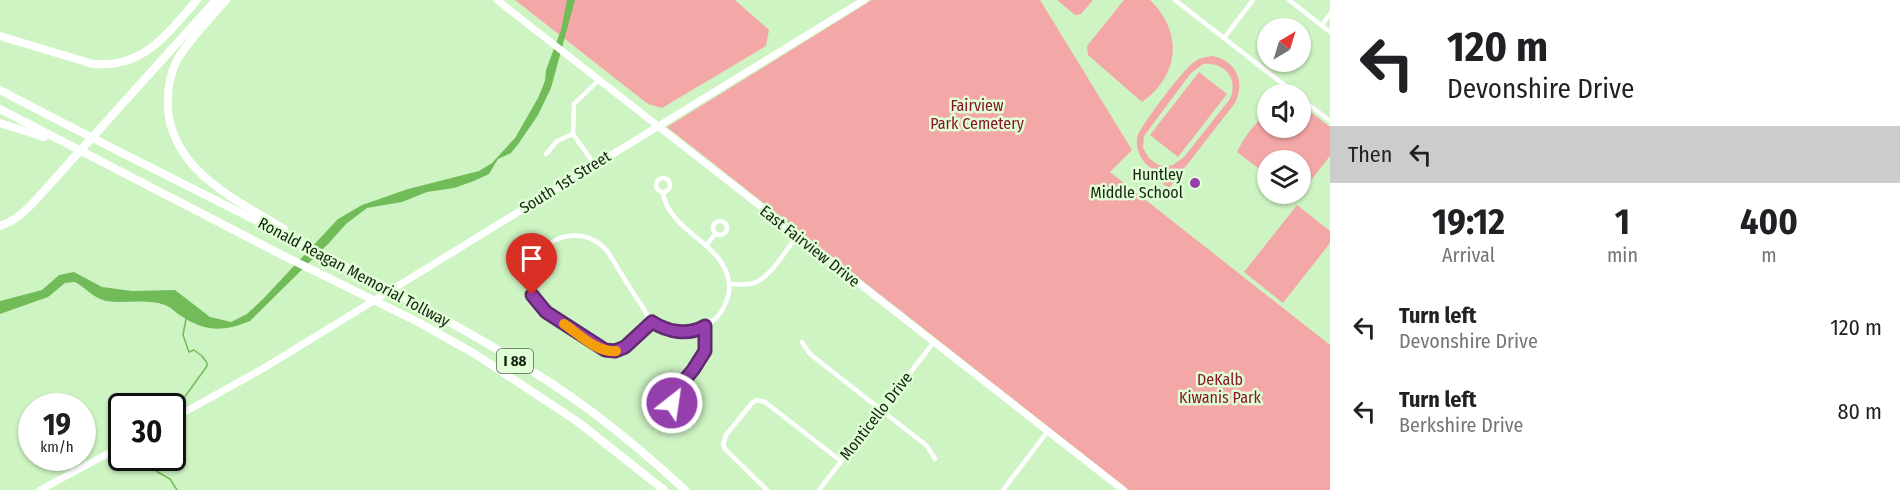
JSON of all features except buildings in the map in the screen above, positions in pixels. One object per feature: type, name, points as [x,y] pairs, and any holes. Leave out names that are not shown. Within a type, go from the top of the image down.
[{"type":"highway","points":[[0,36],[93,64],[107,65],[141,55],[168,32],[197,0]]},
{"type":"highway","points":[[98,127],[208,0]]},
{"type":"highway","points":[[0,226],[22,214],[98,127],[216,0]]},
{"type":"highway","points":[[226,0],[177,60],[167,95],[173,132],[185,156],[207,179],[302,242]]},
{"type":"highway","name":"Ronald Reagan Memorial Tollway","points":[[0,90],[302,242],[457,326],[539,376],[616,430],[685,490]]},
{"type":"highway","name":"Ronald Reagan Memorial Tollway","points":[[0,109],[317,273],[418,322],[501,369],[578,422],[664,490]]},
{"type":"highway","points":[[0,123],[67,144]]},
{"type":"highway","points":[[0,221],[14,215],[71,157]]},
{"type":"street","name":"East Fairview Drive","points":[[497,0],[1123,490]]},
{"type":"street","name":"South 1st Street","points":[[186,410],[264,368],[864,0]]},
{"type":"street","points":[[1175,0],[1283,84]]},
{"type":"street","points":[[1224,38],[1253,0]]},
{"type":"street","points":[[1289,0],[1330,32]]},
{"type":"street","points":[[1322,25],[1330,14]]},
{"type":"street","points":[[594,164],[573,134],[574,104],[599,80]]},
{"type":"street","points":[[1311,106],[1330,121]]},
{"type":"street","points":[[546,154],[557,141],[573,134]]},
{"type":"street","points":[[652,322],[625,347],[610,351],[593,344],[542,309],[531,290],[531,268],[542,249],[559,238],[579,235],[600,243],[608,252],[652,322],[665,329],[678,332],[696,331],[705,326],[724,308],[730,284],[722,262],[686,230],[674,216],[665,202],[663,193]]},
{"type":"street","points":[[706,246],[716,233]]},
{"type":"street","points":[[730,284],[750,284],[760,280],[771,270],[797,236]]},
{"type":"street","points":[[676,390],[705,351],[705,326]]},
{"type":"street","points":[[801,342],[810,354],[927,446],[935,459]]},
{"type":"street","name":"Monticello Drive","points":[[819,490],[934,342]]},
{"type":"street","points":[[767,490],[723,445],[726,435],[752,403],[759,400],[765,402],[841,461]]},
{"type":"street","points":[[1004,490],[1048,431]]},
{"type":"street","points":[[40,490],[108,454]]},
{"type":"green space","points":[[515,0],[735,0],[769,30],[766,46],[662,108],[648,104]]},
{"type":"green space","points":[[872,0],[1040,0],[1132,150],[1110,172],[1330,345],[1330,490],[1129,490],[667,127]]},
{"type":"green space","points":[[1057,0],[1093,0],[1081,14],[1075,15]]},
{"type":"green space","points":[[1124,0],[1150,0],[1161,12],[1172,39],[1173,53],[1164,79],[1142,102],[1088,55],[1087,46]]},
{"type":"green space","points":[[1212,56],[1227,62],[1237,73],[1238,95],[1235,103],[1169,188],[1163,184],[1172,172],[1158,171],[1146,164],[1138,152],[1137,138],[1153,111],[1189,67],[1202,58]],"holes":[[[1203,64],[1211,64],[1228,73],[1233,85],[1230,99],[1184,157],[1173,165],[1158,165],[1149,158],[1143,148],[1144,136],[1191,73]]]},
{"type":"green space","points":[[1199,72],[1227,94],[1178,157],[1150,135]]},
{"type":"green space","points":[[1311,113],[1330,127],[1330,156],[1311,180],[1311,150],[1257,150],[1257,167],[1237,152],[1257,123],[1257,138],[1311,138]]},
{"type":"green space","points":[[1297,205],[1330,231],[1330,243],[1283,303],[1244,272]]},
{"type":"shaded area","points":[[567,0],[575,0],[551,88],[538,115],[511,153],[498,159],[489,174],[474,181],[454,188],[427,192],[402,202],[367,208],[346,224],[250,321],[231,327],[207,328],[158,303],[101,300],[75,282],[65,283],[48,297],[0,314],[0,301],[42,290],[59,275],[74,272],[102,287],[132,291],[175,290],[210,317],[231,322],[247,314],[338,219],[362,205],[408,189],[479,171],[492,163],[515,138],[538,98],[561,30]]},
{"type":"waterway","points":[[186,319],[183,335],[189,352],[194,350],[202,356],[207,366],[186,395]]},
{"type":"waterway","points":[[156,471],[170,479],[177,490]]},
{"type":"slow traffic","points":[[564,324],[599,348],[616,351]]},
{"type":"place","name":"Huntley Middle School","points":[[1195,183]]},
{"type":"route","points":[[532,295],[546,312],[593,344],[610,351],[625,347],[652,322],[665,329],[678,332],[696,331],[705,326],[705,351],[676,390],[677,396],[672,403]]},
{"type":"park label","name":"Fairview Park Cemetery","points":[[977,114]]},
{"type":"park label","name":"DeKalb Kiwanis Park","points":[[1220,388]]}]
